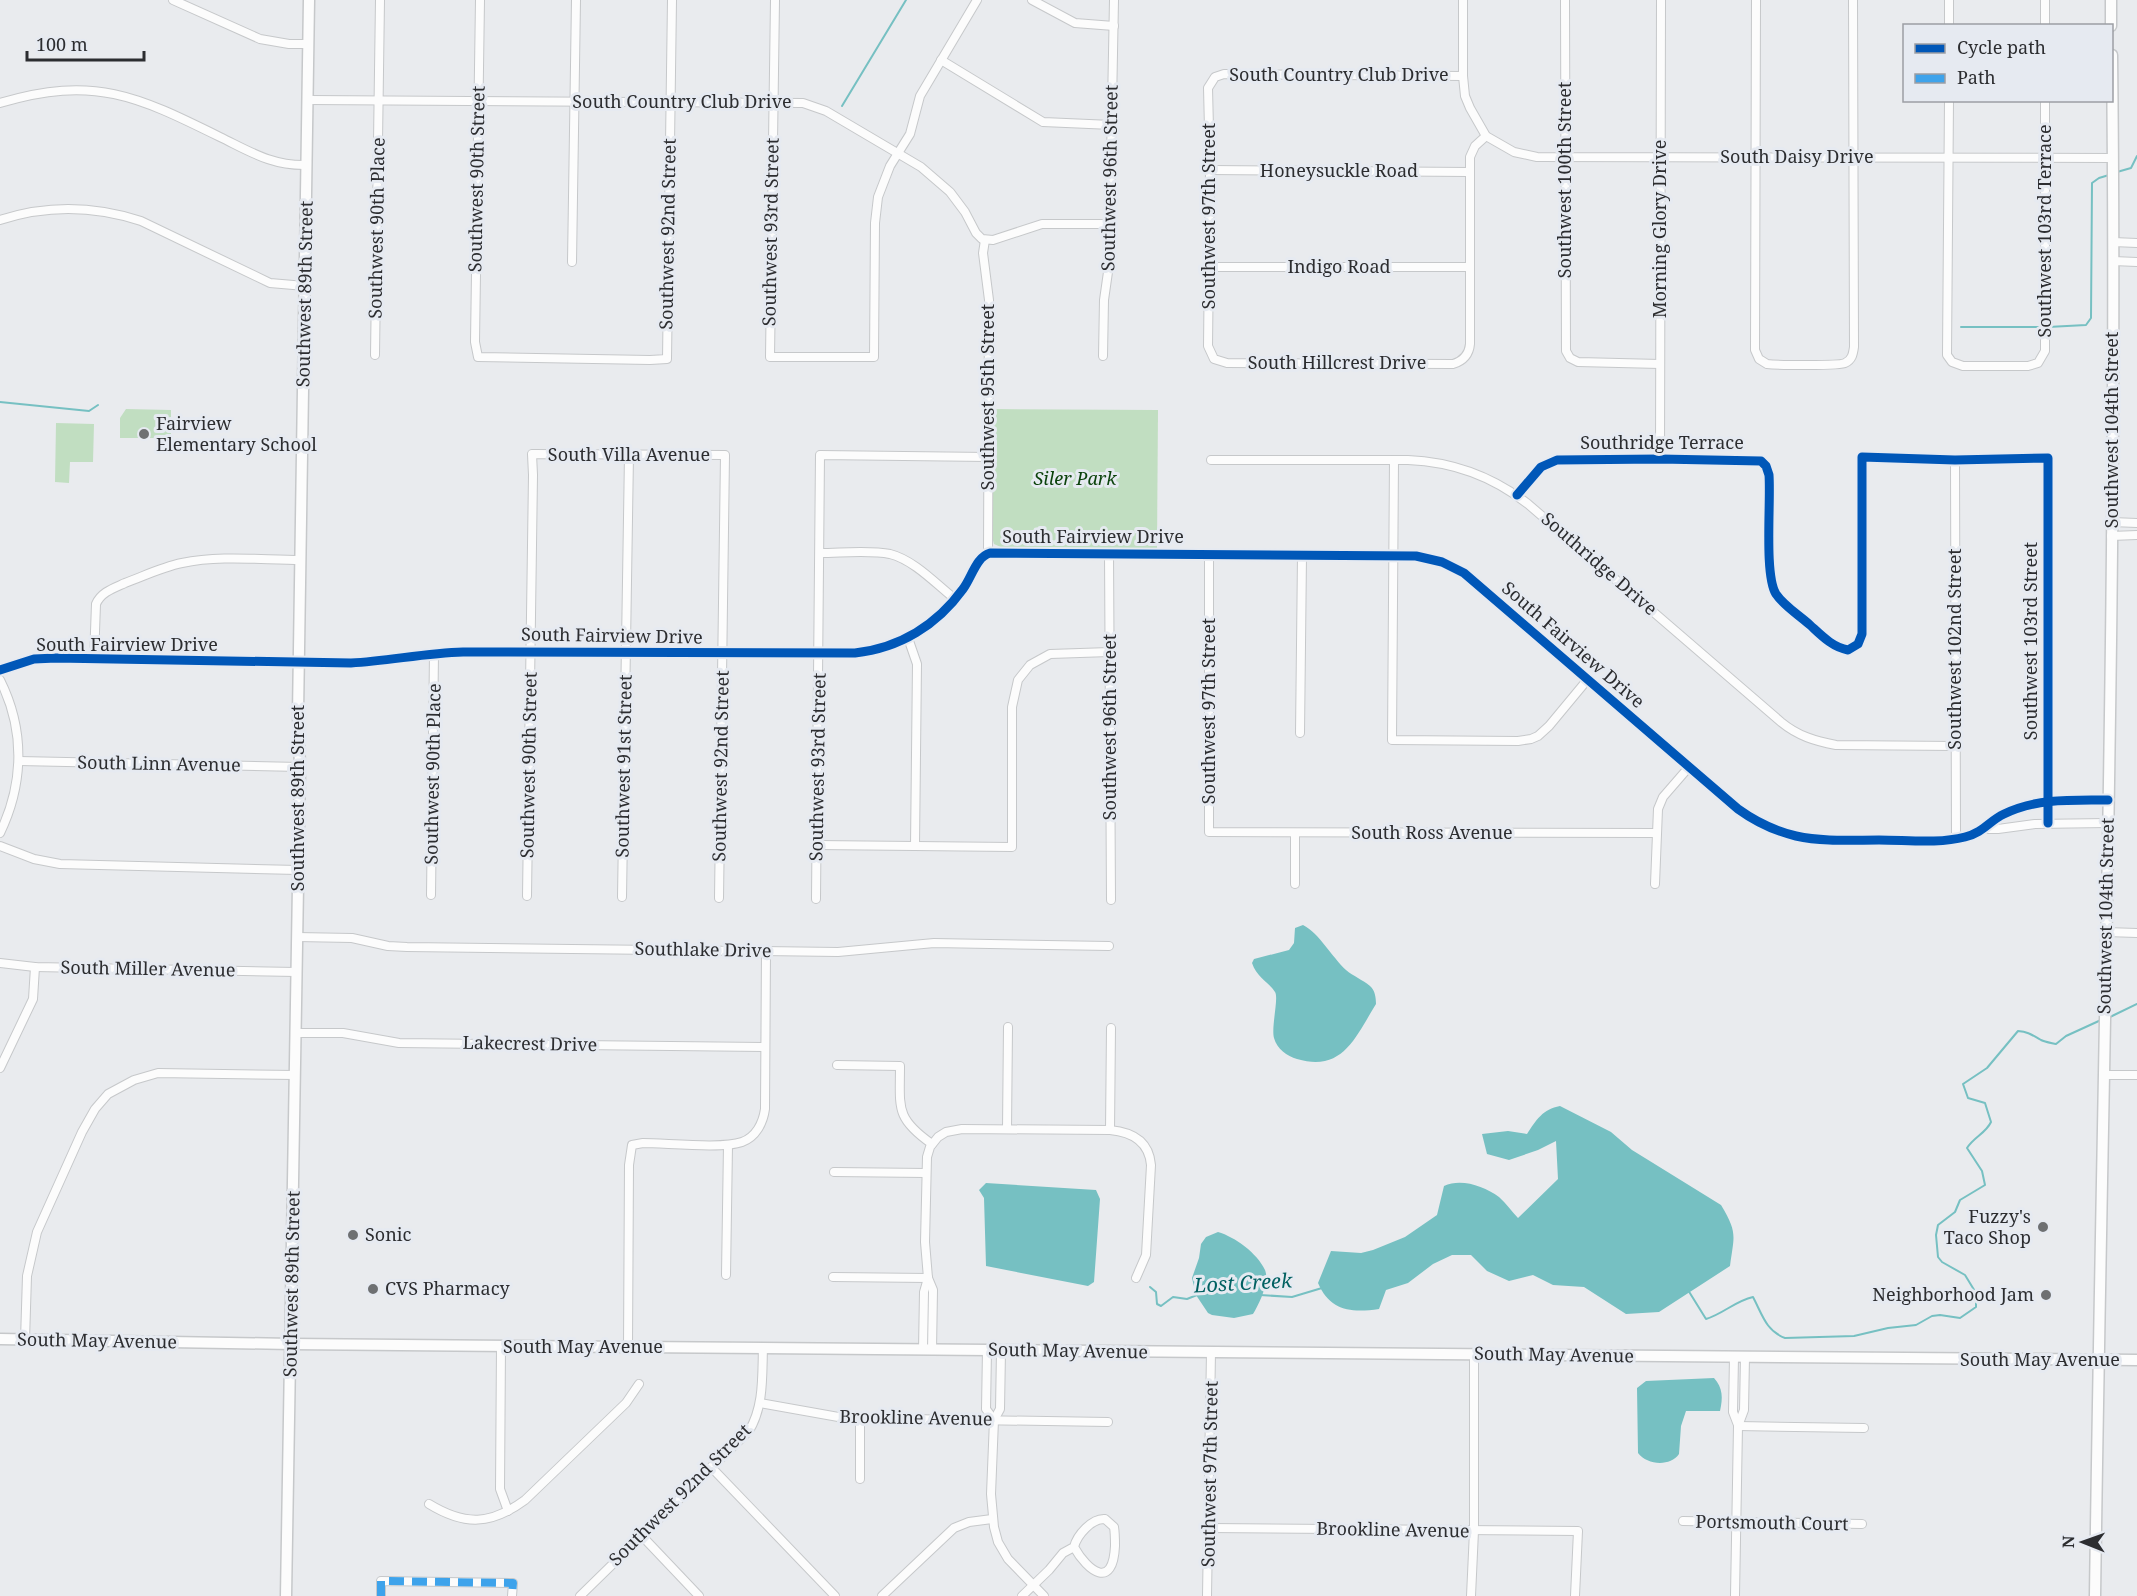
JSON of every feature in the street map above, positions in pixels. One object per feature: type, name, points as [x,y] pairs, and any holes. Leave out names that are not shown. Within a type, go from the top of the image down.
[{"type":"main road","name":"Southwest 89th Street","points":[[286,1596],[300,767],[299,663],[309,0]]},
{"type":"main road","points":[[2111,0],[2111,24]]},
{"type":"main road","name":"Southwest 104th Street","points":[[2095,1596],[2112,522],[2112,102]]},
{"type":"main road","name":"South May Avenue","points":[[0,1339],[291,1344],[2137,1360]]},
{"type":"street","points":[[174,0],[260,39],[309,44]]},
{"type":"street","name":"Southwest 90th Place","points":[[375,355],[380,0]]},
{"type":"street","name":"Southwest 90th Street","points":[[480,0],[475,342],[478,357],[667,359]]},
{"type":"street","points":[[572,262],[576,0]]},
{"type":"street","name":"Southwest 92nd Street","points":[[667,359],[672,0]]},
{"type":"street","name":"Southwest 93rd Street","points":[[775,0],[770,357],[874,357],[876,205],[884,180],[898,154]]},
{"type":"street","points":[[898,154],[910,134],[920,96],[977,0]]},
{"type":"street","points":[[1032,0],[1075,23],[1114,26]]},
{"type":"street","name":"Southwest 96th Street","points":[[1102,356],[1104,300],[1109,275],[1114,0]]},
{"type":"street","points":[[1463,0],[1463,76],[1467,102],[1486,136],[1471,153],[1469,267]]},
{"type":"street","name":"Southwest 100th Street","points":[[1565,0],[1566,351],[1570,358],[1578,362],[1660,364]]},
{"type":"street","name":"Morning Glory Drive","points":[[1660,459],[1661,0]]},
{"type":"street","points":[[1756,0],[1755,346],[1757,356],[1761,361],[1774,364],[1834,365],[1848,362],[1854,347],[1853,0]]},
{"type":"street","points":[[1949,0],[1949,24]]},
{"type":"street","points":[[2045,0],[2045,24]]},
{"type":"street","points":[[941,60],[1043,122],[1112,125]]},
{"type":"street","name":"South Country Club Drive","points":[[1215,77],[1224,74],[1463,76]]},
{"type":"street","name":"Southwest 97th Street","points":[[1212,357],[1208,346],[1210,170],[1208,88],[1215,77]]},
{"type":"street","points":[[0,103],[36,93],[58,90],[107,92],[155,106],[277,164],[307,165]]},
{"type":"street","name":"South Country Club Drive","points":[[308,100],[803,103],[817,107],[921,167],[940,183],[965,212],[975,233],[985,240]]},
{"type":"street","points":[[1948,157],[1949,102]]},
{"type":"street","name":"Southwest 103rd Terrace","points":[[1948,157],[1946,349],[1950,359],[1963,366],[2033,366],[2041,361],[2045,351],[2044,102]]},
{"type":"street","name":"South Daisy Drive","points":[[1486,136],[1520,154],[1537,157],[1948,157],[2044,158],[2113,163]]},
{"type":"street","name":"Honeysuckle Road","points":[[1210,170],[1469,171]]},
{"type":"street","points":[[0,220],[53,209],[89,210],[120,215],[141,221],[270,283],[305,286]]},
{"type":"street","points":[[985,240],[993,240],[1042,224],[1110,224]]},
{"type":"street","name":"Southwest 95th Street","points":[[985,240],[983,253],[988,292],[988,554]]},
{"type":"street","points":[[2113,243],[2137,243]]},
{"type":"street","points":[[2113,261],[2137,262]]},
{"type":"street","name":"Indigo Road","points":[[1209,267],[1469,267]]},
{"type":"street","name":"South Hillcrest Drive","points":[[1212,357],[1215,361],[1227,363],[1453,363],[1464,359],[1470,344],[1469,267]]},
{"type":"street","name":"Southwest 90th Street","points":[[527,896],[532,454]]},
{"type":"street","name":"South Villa Avenue","points":[[532,454],[725,455]]},
{"type":"street","name":"Southwest 91st Street","points":[[622,897],[629,455]]},
{"type":"street","name":"Southwest 92nd Street","points":[[719,898],[725,455]]},
{"type":"street","name":"Southwest 93rd Street","points":[[816,899],[820,455],[988,457]]},
{"type":"street","name":"Southridge Terrace","points":[[1517,495],[1531,477],[1551,461],[1660,459],[1749,460],[1764,463],[1769,475],[1770,573],[1775,591],[1782,601],[1827,640],[1848,650],[1858,644],[1862,634],[1862,458],[1955,460]]},
{"type":"street","name":"Southwest 103rd Street","points":[[1955,460],[2048,458],[2048,823]]},
{"type":"street","name":"Southridge Drive","points":[[1211,460],[1424,461],[1455,466],[1492,479],[1517,495],[1774,716],[1797,733],[1819,742],[1836,745],[1955,746]]},
{"type":"street","points":[[1394,460],[1392,740],[1518,741],[1532,739],[1549,726],[1588,680]]},
{"type":"street","name":"Southwest 102nd Street","points":[[1955,460],[1956,838]]},
{"type":"street","points":[[2112,522],[2137,523]]},
{"type":"street","points":[[2111,536],[2137,535]]},
{"type":"street","points":[[820,553],[896,556],[914,566],[955,599]]},
{"type":"street","name":"South Fairview Drive","points":[[0,670],[34,659],[299,663],[383,662],[434,654],[488,651],[722,654],[867,652],[908,638],[930,624],[955,599],[970,579],[980,559],[988,554],[1416,556],[1436,559],[1457,568],[1689,767],[1748,816],[1767,826],[1796,836],[1828,839],[1943,840],[1986,829],[1998,830],[2048,823],[2107,822]]},
{"type":"street","name":"Southwest 96th Street","points":[[1109,554],[1111,900]]},
{"type":"street","name":"Southwest 97th Street","points":[[1209,554],[1209,832]]},
{"type":"street","points":[[1300,734],[1302,556]]},
{"type":"street","points":[[94,659],[96,604],[99,598],[108,591],[166,567],[183,563],[217,559],[301,560]]},
{"type":"street","points":[[908,638],[917,664],[915,846]]},
{"type":"street","points":[[817,845],[1012,847],[1012,707],[1018,680],[1030,665],[1050,654],[1110,652]]},
{"type":"street","name":"Southwest 90th Place","points":[[431,895],[434,654]]},
{"type":"street","points":[[0,680],[15,722],[19,761],[15,796],[0,833]]},
{"type":"street","name":"South Linn Avenue","points":[[19,761],[300,767]]},
{"type":"street","points":[[1655,884],[1659,804],[1689,767]]},
{"type":"street","name":"South Fairview Drive","points":[[1986,829],[1994,819],[2030,805],[2048,801],[2108,800]]},
{"type":"street","name":"South Ross Avenue","points":[[1209,832],[1656,833]]},
{"type":"street","points":[[1295,833],[1295,884]]},
{"type":"street","points":[[0,846],[34,859],[60,864],[298,870]]},
{"type":"street","points":[[2106,932],[2137,933]]},
{"type":"street","name":"Southlake Drive","points":[[297,937],[352,938],[388,946],[407,947],[838,952],[934,943],[1109,946]]},
{"type":"street","points":[[628,1347],[628,1165],[632,1145],[643,1143],[728,1145],[748,1139],[760,1126],[765,1109],[766,951]]},
{"type":"street","name":"South Miller Avenue","points":[[0,963],[35,967],[296,972]]},
{"type":"street","points":[[0,1068],[33,999],[35,967]]},
{"type":"street","points":[[1007,1129],[1008,1028]]},
{"type":"street","points":[[1110,1130],[1111,1028]]},
{"type":"street","name":"Lakecrest Drive","points":[[296,1033],[343,1034],[399,1043],[765,1047]]},
{"type":"street","points":[[837,1065],[900,1066],[901,1111],[909,1126],[932,1144]]},
{"type":"street","points":[[25,1340],[27,1276],[33,1246],[43,1216],[82,1132],[95,1109],[108,1094],[143,1077],[168,1073],[295,1075]]},
{"type":"street","points":[[2103,1075],[2137,1075]]},
{"type":"street","points":[[928,1350],[933,1290],[928,1278],[925,1242],[927,1157],[932,1144],[946,1132],[1007,1129],[1110,1130],[1129,1133],[1139,1139],[1146,1147],[1151,1161],[1146,1255],[1136,1278]]},
{"type":"street","points":[[726,1275],[728,1145]]},
{"type":"street","points":[[834,1172],[926,1173]]},
{"type":"street","points":[[833,1277],[928,1278]]},
{"type":"street","points":[[501,1346],[500,1489],[508,1511]]},
{"type":"street","name":"Southwest 92nd Street","points":[[580,1596],[749,1431],[760,1403],[763,1348]]},
{"type":"street","points":[[987,1350],[986,1409],[994,1420]]},
{"type":"street","points":[[1001,1350],[1000,1409],[994,1420],[992,1519],[1001,1548],[1008,1559],[1044,1596]]},
{"type":"street","name":"Southwest 97th Street","points":[[1208,1596],[1211,1353]]},
{"type":"street","points":[[1471,1596],[1474,1531],[1474,1355]]},
{"type":"street","points":[[1735,1596],[1738,1426],[1733,1412],[1739,1357]]},
{"type":"street","points":[[429,1504],[450,1516],[464,1519],[491,1518],[508,1511],[525,1500],[626,1403],[639,1384]]},
{"type":"street","name":"Brookline Avenue","points":[[760,1403],[815,1414],[860,1419],[1108,1422]]},
{"type":"street","points":[[860,1419],[860,1479]]},
{"type":"street","points":[[1738,1426],[1864,1428]]},
{"type":"street","points":[[711,1467],[835,1596]]},
{"type":"street","points":[[882,1596],[954,1528],[962,1524],[992,1519]]},
{"type":"street","points":[[1022,1596],[1049,1570],[1060,1555],[1074,1547],[1076,1540],[1095,1520],[1105,1519],[1114,1527],[1114,1560],[1108,1571],[1099,1573],[1094,1570],[1079,1556],[1074,1547]]},
{"type":"street","name":"Portsmouth Court","points":[[1683,1521],[1862,1524]]},
{"type":"street","name":"Brookline Avenue","points":[[1209,1528],[1578,1531],[1575,1596]]},
{"type":"street","points":[[642,1536],[699,1596]]},
{"type":"street","points":[[381,1596],[381,1581],[513,1583],[512,1596]]},
{"type":"green space","points":[[126,409],[171,410],[171,438],[120,438],[120,418]]},
{"type":"green space","name":"Siler Park","points":[[994,409],[1158,410],[1157,548],[1003,548],[994,544],[992,537]]},
{"type":"green space","points":[[56,423],[94,424],[93,462],[70,462],[69,483],[55,482]]},
{"type":"water","points":[[1303,925],[1346,970],[1372,988],[1375,997],[1376,1004],[1354,1039],[1346,1049],[1326,1061],[1313,1062],[1297,1059],[1286,1054],[1277,1046],[1273,1033],[1276,995],[1252,963],[1254,959],[1289,950],[1294,943],[1295,928]]},
{"type":"water","points":[[1560,1106],[1611,1132],[1632,1150],[1721,1205],[1730,1222],[1733,1235],[1730,1266],[1659,1312],[1626,1314],[1584,1287],[1553,1285],[1533,1275],[1509,1281],[1487,1271],[1471,1255],[1452,1255],[1433,1264],[1408,1283],[1386,1290],[1379,1309],[1359,1311],[1343,1308],[1335,1305],[1323,1292],[1318,1283],[1331,1251],[1361,1253],[1405,1237],[1437,1215],[1444,1186],[1465,1183],[1486,1190],[1499,1197],[1518,1218],[1558,1179],[1556,1141],[1509,1160],[1487,1154],[1482,1134],[1508,1131],[1527,1134],[1544,1112]]},
{"type":"water","points":[[986,1183],[1096,1190],[1100,1199],[1094,1282],[1088,1286],[986,1266],[984,1198],[979,1190]]},
{"type":"water","points":[[1218,1232],[1245,1247],[1257,1258],[1265,1270],[1265,1287],[1253,1314],[1234,1318],[1212,1315],[1208,1313],[1196,1295],[1192,1278],[1201,1244],[1206,1237]]},
{"type":"water","points":[[1714,1378],[1722,1393],[1720,1411],[1686,1411],[1681,1426],[1679,1454],[1670,1461],[1658,1463],[1642,1457],[1638,1453],[1637,1388],[1646,1381]]},
{"type":"waterway","points":[[842,106],[906,0]]},
{"type":"waterway","points":[[2117,172],[2131,168],[2137,156]]},
{"type":"waterway","points":[[2048,327],[2086,325],[2091,318],[2092,183],[2109,175]]},
{"type":"waterway","points":[[1961,327],[2042,327]]},
{"type":"waterway","points":[[0,402],[89,411],[98,405]]},
{"type":"waterway","name":"Lost Creek","points":[[2110,1017],[2137,1004]]},
{"type":"waterway","name":"Lost Creek","points":[[1688,1290],[1706,1319],[1740,1301],[1753,1297],[1769,1326],[1785,1338],[1854,1336],[1888,1328],[1916,1325],[1932,1316],[1960,1318],[1976,1307],[1976,1293],[1965,1275],[1942,1262],[1938,1257],[1936,1235],[1938,1225],[1955,1212],[1960,1200],[1985,1185],[1982,1171],[1967,1148],[1991,1122],[1985,1103],[1968,1098],[1963,1084],[1987,1068],[2018,1031],[2056,1044],[2066,1036],[2101,1020]]},
{"type":"waterway","name":"Lost Creek","points":[[1150,1287],[1156,1292],[1157,1304],[1161,1306],[1173,1297],[1187,1299],[1197,1295]]},
{"type":"waterway","name":"Lost Creek","points":[[1260,1295],[1292,1297],[1322,1288]]},
{"type":"marked path","points":[[381,1596],[381,1581],[513,1583],[512,1596]]},
{"type":"cycle path","points":[[1517,495],[1541,467],[1557,460],[1761,461],[1766,466],[1769,475],[1769,555],[1772,584],[1776,594],[1827,640],[1848,650],[1858,644],[1862,634],[1862,457],[1955,460],[2048,458],[2048,823]]},
{"type":"cycle path","points":[[0,670],[34,659],[56,658],[351,663],[463,652],[855,653],[887,646],[916,633],[929,624],[953,602],[981,559],[990,553],[1416,556],[1442,562],[1464,573],[1738,809],[1781,832],[1827,840],[1955,839],[1972,835],[2004,814],[2029,805],[2055,801],[2108,800]]},
{"type":"place","name":"Fairview Elementary School","points":[[144,434]]},
{"type":"place","name":"Fuzzy's Taco Shop","points":[[2043,1227]]},
{"type":"place","name":"Sonic","points":[[353,1235]]},
{"type":"place","name":"CVS Pharmacy","points":[[373,1289]]},
{"type":"place","name":"Neighborhood Jam","points":[[2046,1295]]}]
